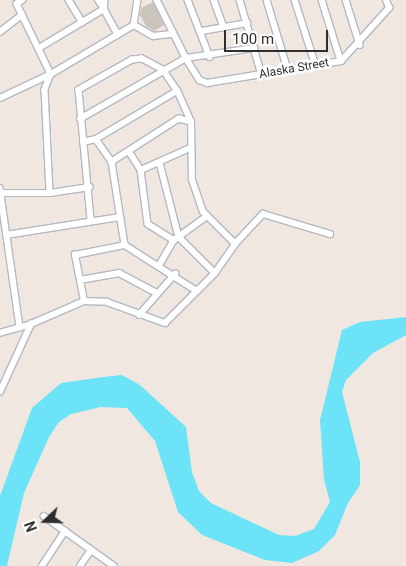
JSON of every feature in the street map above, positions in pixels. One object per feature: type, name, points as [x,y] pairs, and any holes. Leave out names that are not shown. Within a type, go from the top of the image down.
[{"type":"street","points":[[22,0],[17,4],[51,74],[45,90],[50,193]]},
{"type":"street","points":[[69,0],[82,22]]},
{"type":"street","points":[[98,0],[118,34]]},
{"type":"street","points":[[104,9],[105,0]]},
{"type":"street","points":[[134,25],[138,0]]},
{"type":"street","points":[[157,0],[172,34],[186,58]]},
{"type":"street","points":[[188,0],[202,31],[210,57]]},
{"type":"street","points":[[214,0],[224,27]]},
{"type":"street","points":[[240,0],[262,75]]},
{"type":"street","points":[[267,0],[288,70]]},
{"type":"street","points":[[295,0],[316,66]]},
{"type":"street","points":[[322,0],[341,61]]},
{"type":"street","points":[[346,0],[360,45]]},
{"type":"street","name":"Alaska Street","points":[[186,58],[203,83],[341,61],[360,45],[388,3]]},
{"type":"street","points":[[39,48],[104,9]]},
{"type":"street","points":[[0,32],[22,15]]},
{"type":"street","points":[[202,31],[247,23]]},
{"type":"street","points":[[0,98],[51,74],[134,25]]},
{"type":"street","points":[[134,25],[153,36],[172,34]]},
{"type":"street","points":[[80,119],[186,58],[210,57],[254,48]]},
{"type":"street","points":[[91,219],[90,186],[78,95],[83,87],[137,58],[163,70],[177,91],[191,122],[192,180],[207,216],[235,244]]},
{"type":"street","points":[[83,142],[96,139],[177,91]]},
{"type":"street","points":[[112,162],[179,119],[191,122]]},
{"type":"street","points":[[96,139],[112,162],[125,245]]},
{"type":"street","points":[[140,170],[160,163],[190,148]]},
{"type":"street","points":[[129,151],[140,170],[148,224],[177,238],[215,273]]},
{"type":"street","points":[[160,163],[177,238]]},
{"type":"street","points":[[20,326],[0,191],[50,193],[90,186]]},
{"type":"street","points":[[0,333],[31,324],[84,301],[107,302],[165,324],[215,273],[235,244],[263,214],[330,234]]},
{"type":"street","points":[[160,264],[177,238],[207,216]]},
{"type":"street","points":[[6,235],[91,219],[120,217]]},
{"type":"street","points":[[84,301],[74,258],[78,253],[125,245],[160,264],[197,291]]},
{"type":"street","points":[[80,280],[119,273],[158,292]]},
{"type":"street","points":[[139,315],[175,274]]},
{"type":"street","points":[[0,392],[31,324]]},
{"type":"street","points":[[44,516],[114,566]]},
{"type":"street","points":[[42,566],[65,531]]},
{"type":"street","points":[[80,566],[90,550]]},
{"type":"water","points":[[406,317],[406,335],[373,353],[346,380],[342,392],[360,462],[360,485],[348,503],[335,535],[319,551],[292,563],[265,560],[202,535],[178,512],[155,441],[127,408],[101,407],[71,414],[59,422],[49,437],[24,493],[7,566],[0,566],[0,496],[32,408],[61,383],[103,377],[122,375],[140,385],[186,427],[192,472],[199,491],[211,503],[279,535],[295,536],[314,529],[330,502],[324,480],[320,420],[342,330],[360,322]]},
{"type":"building","points":[[153,2],[164,25],[154,31],[146,26],[140,15],[141,8]]}]
